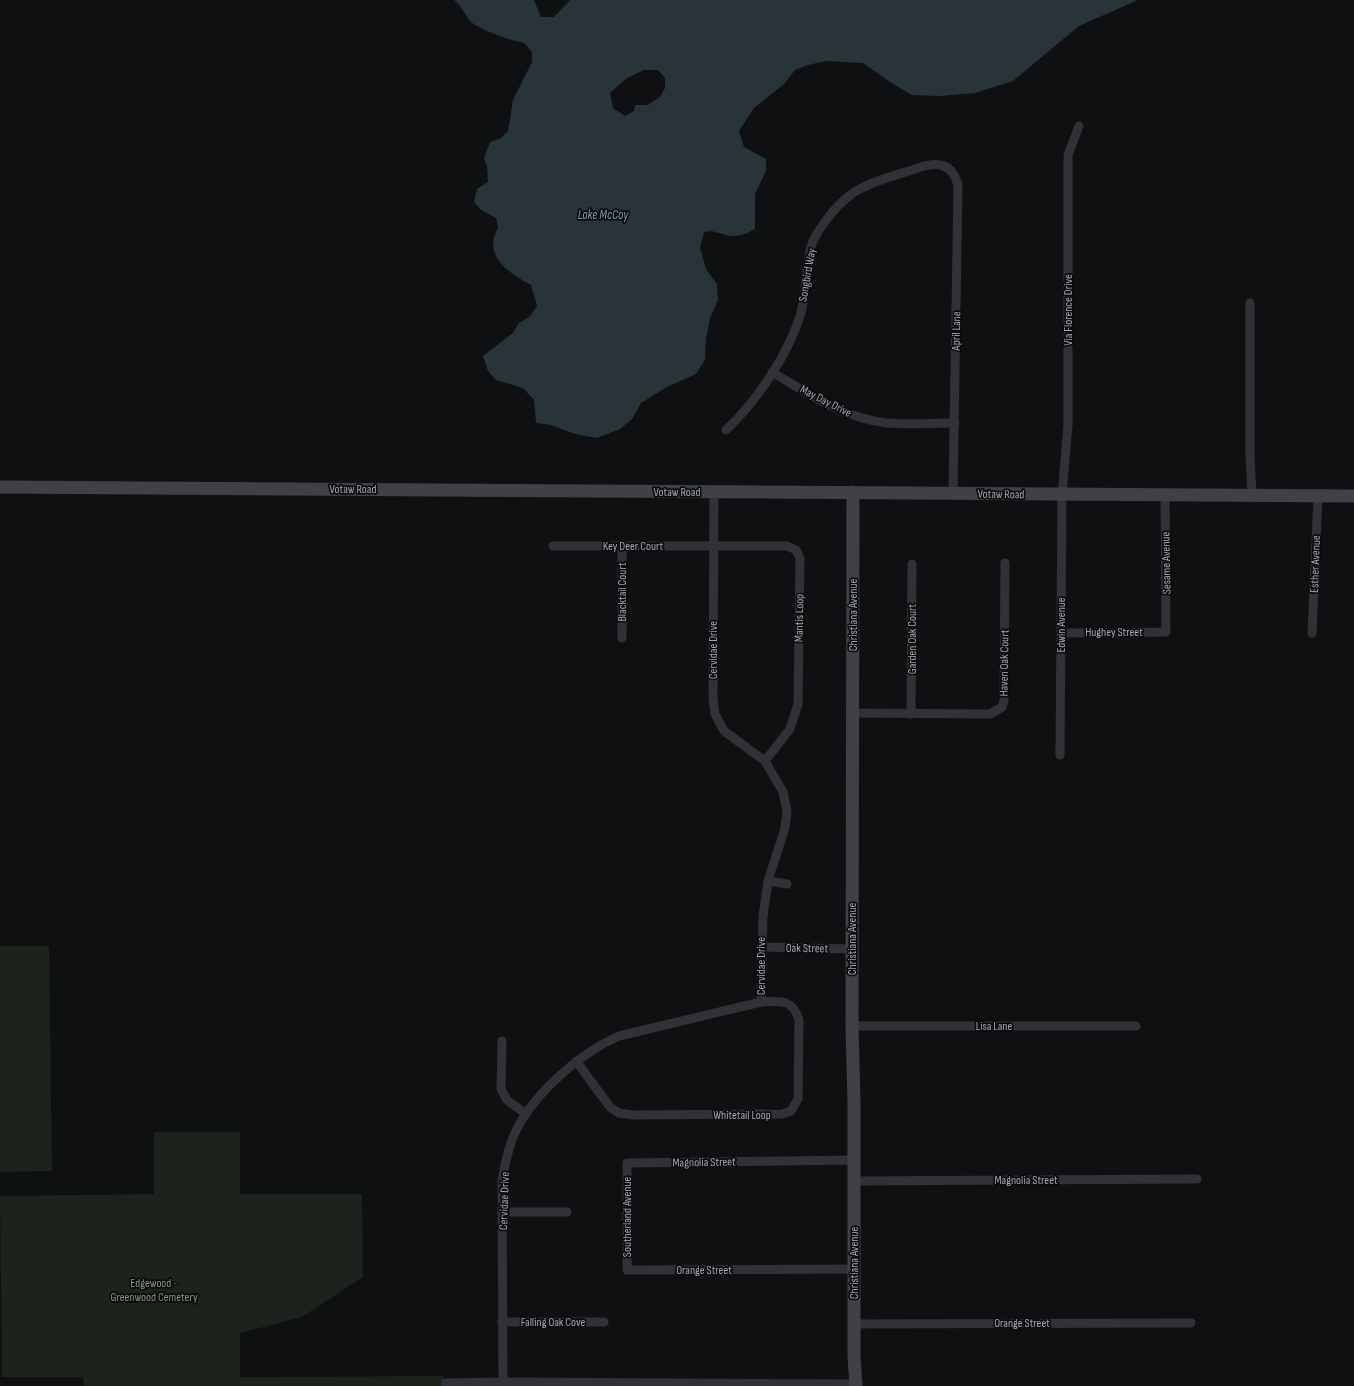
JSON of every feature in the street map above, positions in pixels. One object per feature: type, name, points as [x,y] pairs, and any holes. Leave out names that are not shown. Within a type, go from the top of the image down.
[{"type":"street","name":"Via Florence Drive","points":[[1062,495],[1068,425],[1068,155],[1078,126]]},
{"type":"street","name":"Songbird Way","points":[[726,430],[740,417],[772,372],[794,332],[800,315],[811,245],[834,210],[853,193],[928,165],[941,165],[951,170]]},
{"type":"street","name":"April Lane","points":[[951,170],[955,175],[958,185],[953,494]]},
{"type":"street","points":[[1250,303],[1250,456],[1252,495]]},
{"type":"street","name":"May Day Drive","points":[[772,372],[834,408],[863,419],[888,423],[955,423]]},
{"type":"street","name":"Votaw Road","points":[[0,487],[1354,496]]},
{"type":"street","name":"Cervidae Drive","points":[[503,1382],[502,1182],[506,1157],[512,1139],[526,1114],[555,1080],[576,1061],[600,1044],[619,1036],[761,1002],[761,929],[768,881],[785,828],[787,810],[784,792],[765,760],[724,731],[715,714],[713,699],[714,492]]},
{"type":"street","name":"Christiana Avenue","points":[[853,492],[852,1026],[854,1324],[856,1386]]},
{"type":"street","name":"Edwin Avenue","points":[[1060,755],[1062,495]]},
{"type":"street","name":"Sesame Avenue","points":[[1165,495],[1166,632]]},
{"type":"street","name":"Esther Avenue","points":[[1312,633],[1318,496]]},
{"type":"street","name":"Key Deer Court","points":[[553,546],[713,546]]},
{"type":"street","name":"Blacktail Court","points":[[622,546],[622,638]]},
{"type":"street","name":"Mantis Loop","points":[[713,546],[787,546],[796,550],[800,558],[798,704],[790,729],[765,760]]},
{"type":"street","name":"Haven Oak Court","points":[[852,713],[990,714],[1002,707],[1004,701],[1005,563]]},
{"type":"street","name":"Garden Oak Court","points":[[911,714],[912,564]]},
{"type":"street","name":"Hughey Street","points":[[1061,633],[1166,632]]},
{"type":"street","points":[[768,881],[787,884]]},
{"type":"street","name":"Oak Street","points":[[761,947],[852,949]]},
{"type":"street","name":"Whitetail Loop","points":[[576,1061],[610,1107],[619,1113],[633,1115],[782,1114],[791,1111],[798,1099],[799,1020],[797,1011],[792,1005],[781,1001],[761,1002]]},
{"type":"street","name":"Lisa Lane","points":[[852,1026],[1136,1026]]},
{"type":"street","points":[[502,1041],[501,1089],[507,1100],[526,1114]]},
{"type":"street","name":"Magnolia Street","points":[[627,1163],[854,1160]]},
{"type":"street","name":"Southerland Avenue","points":[[627,1163],[627,1270]]},
{"type":"street","name":"Magnolia Street","points":[[854,1181],[1197,1179]]},
{"type":"street","points":[[503,1212],[567,1212]]},
{"type":"street","name":"Orange Street","points":[[627,1270],[854,1269]]},
{"type":"street","name":"Falling Oak Cove","points":[[502,1322],[604,1322]]},
{"type":"street","name":"Orange Street","points":[[854,1324],[1191,1323]]},
{"type":"street","points":[[446,1384],[503,1382],[847,1384],[853,1386]]},
{"type":"green space","points":[[0,946],[49,946],[52,1171],[0,1172]]},
{"type":"green space","name":"Edgewood - Greenwood Cemetery","points":[[154,1132],[240,1132],[240,1194],[362,1194],[363,1277],[302,1317],[240,1333],[240,1377],[444,1376],[444,1386],[84,1386],[83,1377],[2,1377],[0,1196],[154,1194]]},
{"type":"water","name":"Lake McCoy","points":[[454,0],[534,0],[541,17],[554,17],[570,0],[1138,0],[1079,26],[1013,81],[975,93],[940,96],[912,95],[863,63],[826,61],[795,70],[784,84],[754,108],[739,131],[744,147],[766,159],[766,171],[755,194],[755,229],[738,236],[707,231],[704,232],[700,248],[706,269],[717,284],[718,300],[710,318],[706,339],[705,360],[696,374],[667,387],[641,403],[632,419],[620,429],[597,438],[575,434],[551,425],[536,423],[534,400],[523,388],[496,380],[488,371],[483,356],[513,333],[518,324],[530,316],[537,306],[531,285],[507,269],[496,255],[493,247],[494,238],[498,228],[496,218],[481,210],[474,202],[477,189],[488,182],[487,167],[484,158],[490,142],[501,138],[508,131],[513,100],[532,62],[532,52],[524,43],[496,35],[471,22]],"holes":[[[644,70],[658,70],[665,78],[665,88],[660,97],[648,105],[635,105],[634,111],[625,116],[613,108],[610,93],[627,78]]]}]
